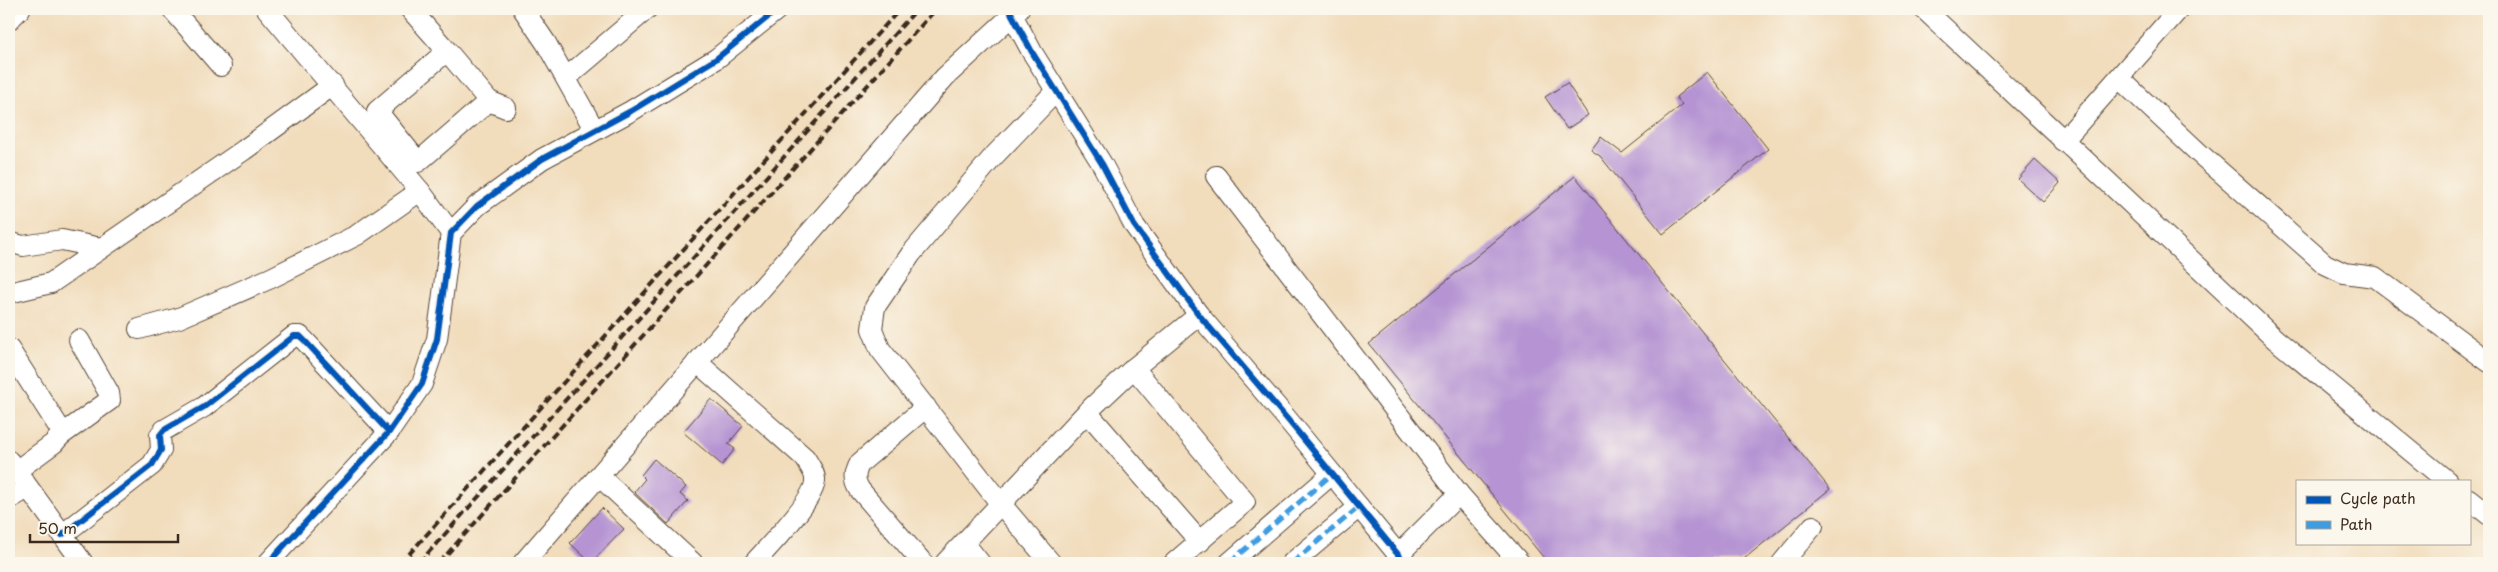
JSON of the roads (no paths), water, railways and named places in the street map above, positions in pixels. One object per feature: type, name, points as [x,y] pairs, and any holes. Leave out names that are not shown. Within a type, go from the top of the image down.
[{"type":"street","points":[[9,20],[20,9]]},
{"type":"street","points":[[172,9],[221,66]]},
{"type":"street","points":[[267,9],[333,85],[420,191],[451,234]]},
{"type":"street","points":[[410,9],[497,104],[418,162],[377,111],[447,51]]},
{"type":"street","points":[[523,9],[546,43],[594,129]]},
{"type":"street","points":[[268,563],[389,432],[422,384],[437,339],[451,234],[477,206],[542,159],[594,129],[631,111],[716,59],[778,9]]},
{"type":"street","points":[[1924,9],[2275,338],[2447,480]]},
{"type":"street","points":[[2063,141],[2179,9]]},
{"type":"street","points":[[566,78],[643,10]]},
{"type":"street","points":[[523,563],[945,77],[1014,11],[1056,91],[1102,164],[1134,225],[1199,315],[1402,559],[1458,494]]},
{"type":"street","points":[[2119,78],[2200,154],[2325,264],[2344,273],[2375,277],[2489,362]]},
{"type":"street","points":[[9,293],[52,283],[244,150],[333,85]]},
{"type":"street","points":[[1051,563],[1000,504],[880,349],[872,329],[875,307],[911,254],[992,158],[1056,91]]},
{"type":"street","points":[[1216,176],[1458,494],[1520,563]]},
{"type":"street","points":[[139,329],[179,318],[271,278],[357,235],[420,191]]},
{"type":"street","points":[[9,242],[23,246],[62,240],[101,248]]},
{"type":"street","points":[[945,563],[965,544],[1087,412],[1134,368],[1199,315]]},
{"type":"street","points":[[62,535],[152,466],[161,450],[160,435],[164,430],[204,407],[294,336],[300,336],[305,341],[389,432]]},
{"type":"street","points":[[79,340],[109,392],[110,400],[60,436],[54,443],[12,466],[83,563]]},
{"type":"street","points":[[9,349],[60,429],[60,436]]},
{"type":"street","points":[[697,362],[805,458],[815,480],[814,488],[805,504],[754,563]]},
{"type":"street","points":[[1134,368],[1245,502],[1174,563]]},
{"type":"street","points":[[923,563],[860,490],[855,482],[855,473],[860,464],[926,407]]},
{"type":"street","points":[[1087,412],[1200,542]]},
{"type":"street","points":[[1229,563],[1332,474]]},
{"type":"street","points":[[599,476],[693,563]]},
{"type":"street","points":[[9,499],[28,488]]},
{"type":"street","points":[[2470,500],[2489,515]]},
{"type":"street","points":[[1292,563],[1358,507]]},
{"type":"street","points":[[1782,563],[1813,526]]},
{"type":"street","points":[[965,544],[980,563]]},
{"type":"railway","points":[[401,563],[900,9]]},
{"type":"railway","points":[[419,563],[917,9]]},
{"type":"railway","points":[[439,563],[936,9]]}]
